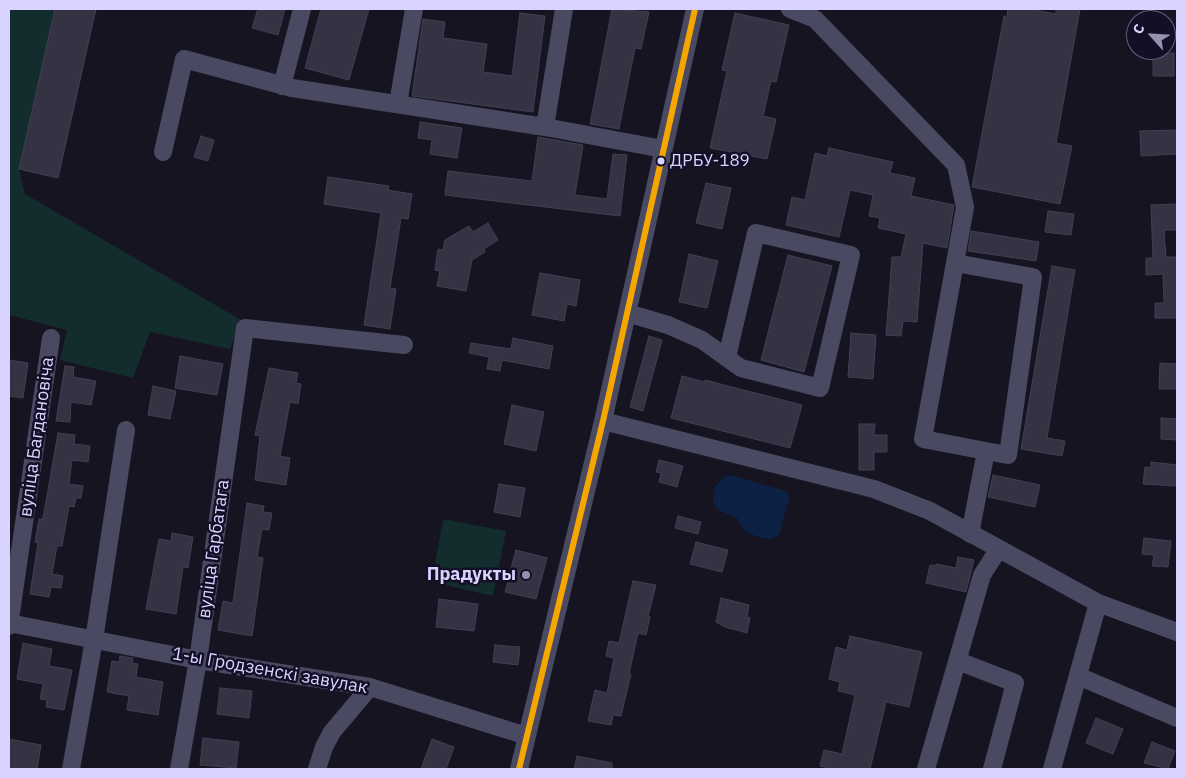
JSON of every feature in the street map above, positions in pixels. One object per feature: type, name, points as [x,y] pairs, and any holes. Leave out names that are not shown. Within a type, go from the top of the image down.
[{"type":"street","points":[[282,86],[302,9]]},
{"type":"street","points":[[398,104],[414,9]]},
{"type":"street","points":[[545,126],[564,9]]},
{"type":"street","points":[[519,769],[603,421],[695,9]]},
{"type":"street","points":[[790,9],[815,19],[956,165],[966,207],[955,263],[923,439],[1008,455],[1033,277],[955,263]]},
{"type":"street","points":[[163,152],[184,59],[282,86],[545,126],[663,149]]},
{"type":"street","points":[[627,313],[668,325],[702,340],[742,368],[820,388],[851,255],[756,233],[727,357]]},
{"type":"street","name":"вуліца Гарбатага","points":[[179,769],[198,660],[246,328],[404,345]]},
{"type":"street","name":"вуліца Багдановіча","points":[[9,624],[51,338]]},
{"type":"street","points":[[603,421],[874,489],[930,511],[998,550],[1098,603],[1177,632]]},
{"type":"street","points":[[71,769],[94,640],[126,430]]},
{"type":"street","points":[[970,534],[986,451]]},
{"type":"street","points":[[926,769],[982,575],[998,550]]},
{"type":"street","points":[[1052,769],[1098,603]]},
{"type":"street","name":"1-ы Гродзенскі завулак","points":[[9,624],[198,660],[370,687],[527,736]]},
{"type":"street","points":[[958,661],[1015,683],[992,769]]},
{"type":"street","points":[[1078,676],[1177,718]]},
{"type":"street","points":[[317,769],[324,747],[332,732],[370,687]]},
{"type":"green space","points":[[9,9],[55,9],[19,169],[25,194],[241,320],[230,349],[150,332],[133,378],[60,360],[67,330],[9,315]]},
{"type":"green space","points":[[443,519],[506,531],[493,596],[432,582]]},
{"type":"water","points":[[730,475],[786,491],[790,496],[779,535],[771,539],[758,537],[745,531],[737,518],[718,510],[713,502],[715,487],[723,477]]},
{"type":"building","points":[[55,9],[96,9],[58,178],[19,169]]},
{"type":"building","points":[[258,9],[285,9],[278,35],[252,28]]},
{"type":"building","points":[[321,9],[369,9],[349,80],[305,68]]},
{"type":"building","points":[[612,9],[649,12],[641,49],[635,48],[619,129],[590,124]]},
{"type":"building","points":[[1008,9],[1028,9],[1056,14],[1056,9],[1080,9],[1056,143],[1072,146],[1060,204],[972,187],[1004,16],[1007,17]]},
{"type":"building","points":[[520,13],[545,16],[533,112],[412,96],[423,19],[445,22],[443,38],[487,44],[483,72],[512,76]]},
{"type":"building","points":[[735,13],[789,25],[776,82],[771,81],[763,116],[776,119],[767,159],[710,148],[727,71],[722,70]]},
{"type":"building","points":[[1153,60],[1174,60],[1174,76],[1153,76]]},
{"type":"building","points":[[420,122],[462,128],[457,158],[430,154],[432,140],[418,138]]},
{"type":"building","points":[[1177,130],[1177,154],[1141,156],[1140,131]]},
{"type":"building","points":[[201,136],[214,140],[208,161],[194,157]]},
{"type":"building","points":[[538,137],[583,145],[575,195],[607,199],[613,154],[627,155],[620,216],[445,195],[448,171],[532,181]]},
{"type":"building","points":[[829,148],[893,162],[890,173],[915,178],[911,196],[954,205],[947,248],[923,243],[917,322],[903,321],[901,336],[886,335],[892,257],[901,257],[906,234],[878,228],[880,218],[869,216],[873,195],[850,190],[839,237],[786,225],[792,197],[805,200],[815,153],[827,156]]},
{"type":"building","points":[[328,177],[389,186],[388,190],[412,194],[408,219],[401,218],[390,288],[396,289],[390,329],[364,325],[381,213],[324,204]]},
{"type":"building","points":[[706,183],[731,188],[722,229],[696,223]]},
{"type":"building","points":[[1177,204],[1177,230],[1164,230],[1166,257],[1177,257],[1177,318],[1155,318],[1155,303],[1164,303],[1163,274],[1146,275],[1146,258],[1153,258],[1151,205]]},
{"type":"building","points":[[1048,211],[1074,214],[1071,235],[1045,232]]},
{"type":"building","points":[[488,223],[498,240],[484,249],[485,252],[472,260],[466,291],[437,286],[440,271],[435,270],[438,249],[443,250],[445,240],[469,226],[473,232]]},
{"type":"building","points":[[971,231],[1039,242],[1036,261],[968,251]]},
{"type":"building","points":[[689,254],[718,261],[707,308],[679,302]]},
{"type":"building","points":[[788,255],[832,266],[804,372],[761,360]]},
{"type":"building","points":[[1052,266],[1075,270],[1047,438],[1065,441],[1062,456],[1021,449]]},
{"type":"building","points":[[540,273],[580,280],[576,306],[567,304],[564,321],[532,315]]},
{"type":"building","points":[[851,333],[876,335],[873,379],[848,377]]},
{"type":"building","points":[[649,336],[662,340],[643,411],[630,407]]},
{"type":"building","points":[[513,338],[553,346],[549,369],[502,360],[500,371],[487,369],[489,357],[469,353],[471,343],[511,349]]},
{"type":"building","points":[[180,356],[223,364],[217,395],[175,388]]},
{"type":"building","points":[[9,360],[28,363],[23,398],[9,396]]},
{"type":"building","points":[[1160,363],[1177,364],[1177,389],[1159,389]]},
{"type":"building","points":[[65,366],[74,367],[73,377],[96,381],[91,405],[71,402],[70,422],[56,421]]},
{"type":"building","points":[[269,368],[298,373],[296,383],[301,384],[298,404],[290,402],[280,456],[290,458],[286,485],[255,480],[260,436],[255,435]]},
{"type":"building","points":[[682,376],[705,382],[705,380],[802,405],[790,448],[671,418]]},
{"type":"building","points":[[153,386],[176,391],[170,419],[148,415]]},
{"type":"building","points":[[512,405],[544,412],[536,451],[504,444]]},
{"type":"building","points":[[1161,418],[1177,419],[1177,440],[1161,439]]},
{"type":"building","points":[[859,424],[875,424],[874,435],[887,435],[887,452],[874,452],[874,470],[859,470]]},
{"type":"building","points":[[58,433],[75,435],[74,444],[90,446],[88,462],[72,460],[69,484],[83,486],[81,498],[76,498],[74,507],[69,506],[62,546],[57,546],[52,574],[63,576],[61,588],[51,587],[49,597],[30,594],[38,543],[35,542],[39,519],[42,520],[44,513]]},
{"type":"building","points":[[659,460],[683,466],[677,487],[659,482],[661,473],[656,472]]},
{"type":"building","points":[[1151,462],[1177,465],[1177,486],[1143,484],[1145,467],[1151,468]]},
{"type":"building","points":[[993,475],[1040,485],[1035,507],[988,497]]},
{"type":"building","points":[[499,484],[525,488],[520,517],[494,512]]},
{"type":"building","points":[[247,503],[264,506],[263,512],[272,513],[269,530],[262,529],[257,557],[263,558],[252,636],[218,630],[223,601],[233,603]]},
{"type":"building","points":[[678,516],[701,522],[698,534],[675,528]]},
{"type":"building","points":[[172,533],[193,537],[188,568],[183,567],[176,614],[146,609],[159,539],[171,541]]},
{"type":"building","points":[[1144,538],[1171,541],[1168,567],[1152,566],[1154,555],[1142,554]]},
{"type":"building","points":[[696,542],[728,550],[722,572],[690,564]]},
{"type":"building","name":"Прадукты","points":[[516,550],[547,558],[536,599],[505,592]]},
{"type":"building","points":[[958,557],[974,560],[966,592],[926,583],[930,565],[936,566],[936,564],[956,568]]},
{"type":"building","points":[[633,581],[656,585],[648,616],[650,617],[646,635],[638,633],[621,716],[613,715],[611,725],[588,721],[595,690],[607,693],[614,658],[606,656],[609,641],[619,643]]},
{"type":"building","points":[[721,598],[749,605],[747,617],[750,618],[747,633],[725,627],[716,622]]},
{"type":"building","points":[[439,599],[478,604],[474,631],[436,627]]},
{"type":"building","points":[[850,636],[922,652],[909,707],[886,702],[870,769],[834,769],[820,766],[824,750],[842,754],[855,695],[838,691],[840,682],[829,679],[836,647],[847,650]]},
{"type":"building","points":[[23,643],[52,649],[49,666],[72,670],[64,710],[46,707],[47,700],[40,699],[43,684],[17,679]]},
{"type":"building","points":[[495,645],[520,647],[518,665],[493,662]]},
{"type":"building","points":[[120,656],[133,658],[132,663],[138,664],[136,677],[163,682],[158,715],[127,710],[129,696],[107,692],[112,661],[119,662]]},
{"type":"building","points":[[220,688],[252,691],[249,718],[217,714]]},
{"type":"building","points":[[1096,718],[1123,729],[1113,754],[1086,743]]},
{"type":"building","points":[[203,738],[239,742],[236,768],[200,765]]},
{"type":"building","points":[[9,739],[41,745],[37,769],[9,769]]},
{"type":"building","points":[[432,739],[454,747],[446,769],[421,769]]},
{"type":"building","points":[[1152,742],[1175,751],[1168,769],[1144,763]]},
{"type":"building","points":[[577,756],[612,763],[612,769],[574,769]]},
{"type":"transit line","points":[[519,769],[603,421],[695,9]]},
{"type":"place","name":"ДРБУ-189","points":[[661,161]]},
{"type":"place","name":"Прадукты","points":[[526,575]]}]
